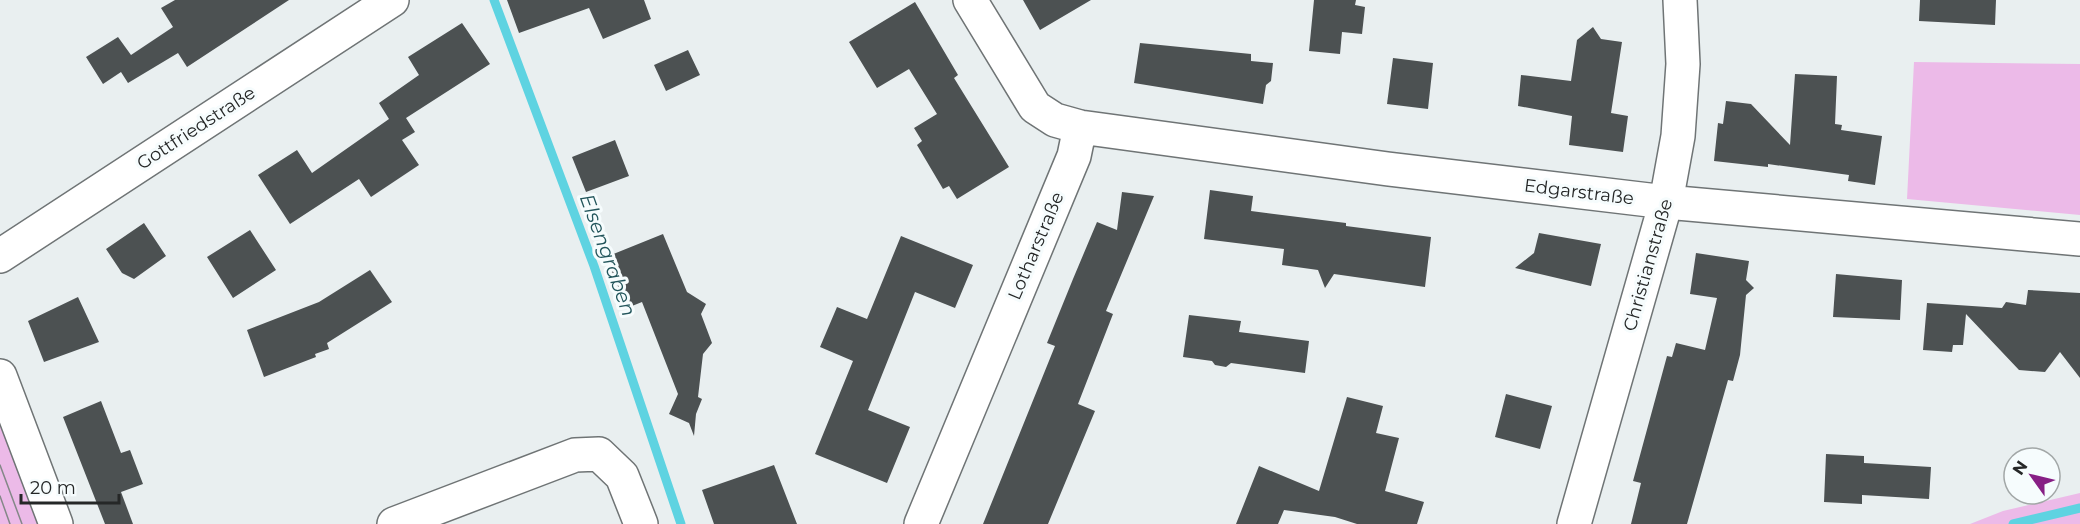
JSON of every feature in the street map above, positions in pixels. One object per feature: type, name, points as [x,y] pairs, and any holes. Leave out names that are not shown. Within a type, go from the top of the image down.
[{"type":"street","name":"Gottfriedstraße","points":[[0,256],[392,0]]},
{"type":"street","points":[[970,0],[1035,106],[1055,120],[1080,127]]},
{"type":"street","name":"Christianstraße","points":[[1574,524],[1666,202],[1678,136],[1683,64],[1680,0]]},
{"type":"street","name":"Edgarstraße","points":[[1080,127],[1388,169],[1666,202],[2080,239]]},
{"type":"street","name":"Lotharstraße","points":[[921,524],[1074,156],[1080,127]]},
{"type":"street","points":[[0,376],[56,524]]},
{"type":"street","points":[[394,524],[575,455],[599,454],[622,476],[641,524]]},
{"type":"shaded area","points":[[1914,62],[2080,64],[2080,215],[1907,199]]},
{"type":"shaded area","points":[[0,425],[38,524],[0,524]]},
{"type":"shaded area","points":[[2080,493],[2080,524],[1970,524],[2003,511],[2024,506],[2062,506],[2062,497]]},
{"type":"building","points":[[175,0],[289,0],[187,67],[178,53],[128,83],[121,72],[103,84],[86,57],[118,37],[131,55],[173,27],[161,8]]},
{"type":"building","points":[[507,0],[644,0],[651,19],[603,39],[589,8],[519,33]]},
{"type":"building","points":[[1023,0],[1091,0],[1040,30]]},
{"type":"building","points":[[1314,0],[1356,0],[1355,5],[1365,7],[1362,34],[1342,32],[1340,54],[1309,51]]},
{"type":"building","points":[[1920,0],[1996,0],[1995,25],[1919,21]]},
{"type":"building","points":[[915,2],[958,75],[954,78],[1009,167],[957,199],[949,186],[943,189],[917,145],[922,141],[914,128],[937,114],[909,69],[877,88],[849,42]]},
{"type":"building","points":[[462,23],[490,64],[406,118],[415,132],[402,140],[419,165],[371,197],[359,179],[290,224],[258,175],[297,150],[312,173],[389,119],[379,103],[419,75],[408,57]]},
{"type":"building","points":[[1593,27],[1601,39],[1622,42],[1611,113],[1628,116],[1623,152],[1569,145],[1572,116],[1518,106],[1521,75],[1571,81],[1577,40]]},
{"type":"building","points":[[1140,43],[1251,54],[1251,61],[1273,63],[1271,81],[1266,85],[1263,104],[1134,83]]},
{"type":"building","points":[[688,50],[700,75],[666,91],[654,65]]},
{"type":"building","points":[[1393,58],[1433,63],[1428,109],[1387,104]]},
{"type":"building","points":[[1795,74],[1837,76],[1835,124],[1842,125],[1841,130],[1882,136],[1875,185],[1848,181],[1849,175],[1768,164],[1768,167],[1714,161],[1718,123],[1723,124],[1726,101],[1751,104],[1790,145]]},
{"type":"building","points":[[615,140],[629,176],[586,192],[572,157]]},
{"type":"building","points":[[1210,190],[1253,196],[1251,211],[1431,237],[1425,287],[1334,274],[1325,288],[1318,270],[1282,265],[1284,249],[1204,239]]},
{"type":"building","points":[[1122,192],[1154,196],[1106,311],[1113,314],[1078,404],[1095,411],[1048,524],[983,524],[1055,346],[1047,343],[1073,279],[1097,222],[1117,230]]},
{"type":"building","points":[[144,223],[166,256],[134,279],[122,273],[106,249]]},
{"type":"building","points":[[250,230],[276,270],[233,298],[207,257]]},
{"type":"building","points":[[1539,233],[1601,244],[1591,286],[1515,268],[1534,253]]},
{"type":"building","points":[[663,234],[687,292],[706,304],[701,314],[712,343],[703,354],[698,397],[702,399],[696,414],[694,436],[689,423],[669,414],[678,394],[642,302],[627,308],[606,257]]},
{"type":"building","points":[[901,236],[973,265],[955,308],[915,292],[868,410],[910,427],[887,483],[815,454],[853,361],[820,347],[837,307],[867,319]]},
{"type":"building","points":[[1696,253],[1749,261],[1746,280],[1754,288],[1746,295],[1740,355],[1733,381],[1728,380],[1687,524],[1631,524],[1641,483],[1633,481],[1667,356],[1672,357],[1676,343],[1705,350],[1717,298],[1690,294]]},
{"type":"building","points":[[370,270],[392,302],[327,343],[329,349],[315,354],[316,357],[264,377],[247,330],[319,302]]},
{"type":"building","points":[[1836,274],[1902,280],[1900,320],[1833,317]]},
{"type":"building","points":[[2028,290],[2080,293],[2080,378],[2060,352],[2045,372],[2019,370],[1966,314],[1963,345],[1953,345],[1952,352],[1923,350],[1927,303],[2002,308],[2006,302],[2026,305]]},
{"type":"building","points":[[78,297],[99,342],[44,362],[28,321]]},
{"type":"building","points":[[1189,315],[1241,321],[1239,332],[1309,341],[1305,373],[1231,363],[1226,367],[1215,365],[1212,361],[1183,357]]},
{"type":"building","points":[[1506,394],[1552,406],[1540,449],[1495,437]]},
{"type":"building","points":[[1347,397],[1383,406],[1376,433],[1399,438],[1385,491],[1424,502],[1417,524],[1357,524],[1335,517],[1284,510],[1278,524],[1236,524],[1259,466],[1319,491]]},
{"type":"building","points":[[101,401],[121,453],[130,450],[143,484],[121,492],[133,524],[105,524],[63,417]]},
{"type":"building","points":[[1826,454],[1864,456],[1864,463],[1931,467],[1929,499],[1862,495],[1862,504],[1824,502]]},
{"type":"building","points":[[774,465],[797,524],[714,524],[702,490]]},
{"type":"waterway","name":"Elsengraben","points":[[494,0],[594,266],[681,524]]},
{"type":"waterway","name":"Elsengraben","points":[[2013,524],[2080,508]]},
{"type":"tram line","points":[[0,465],[22,524]]},
{"type":"tram line","points":[[0,496],[10,524]]}]
